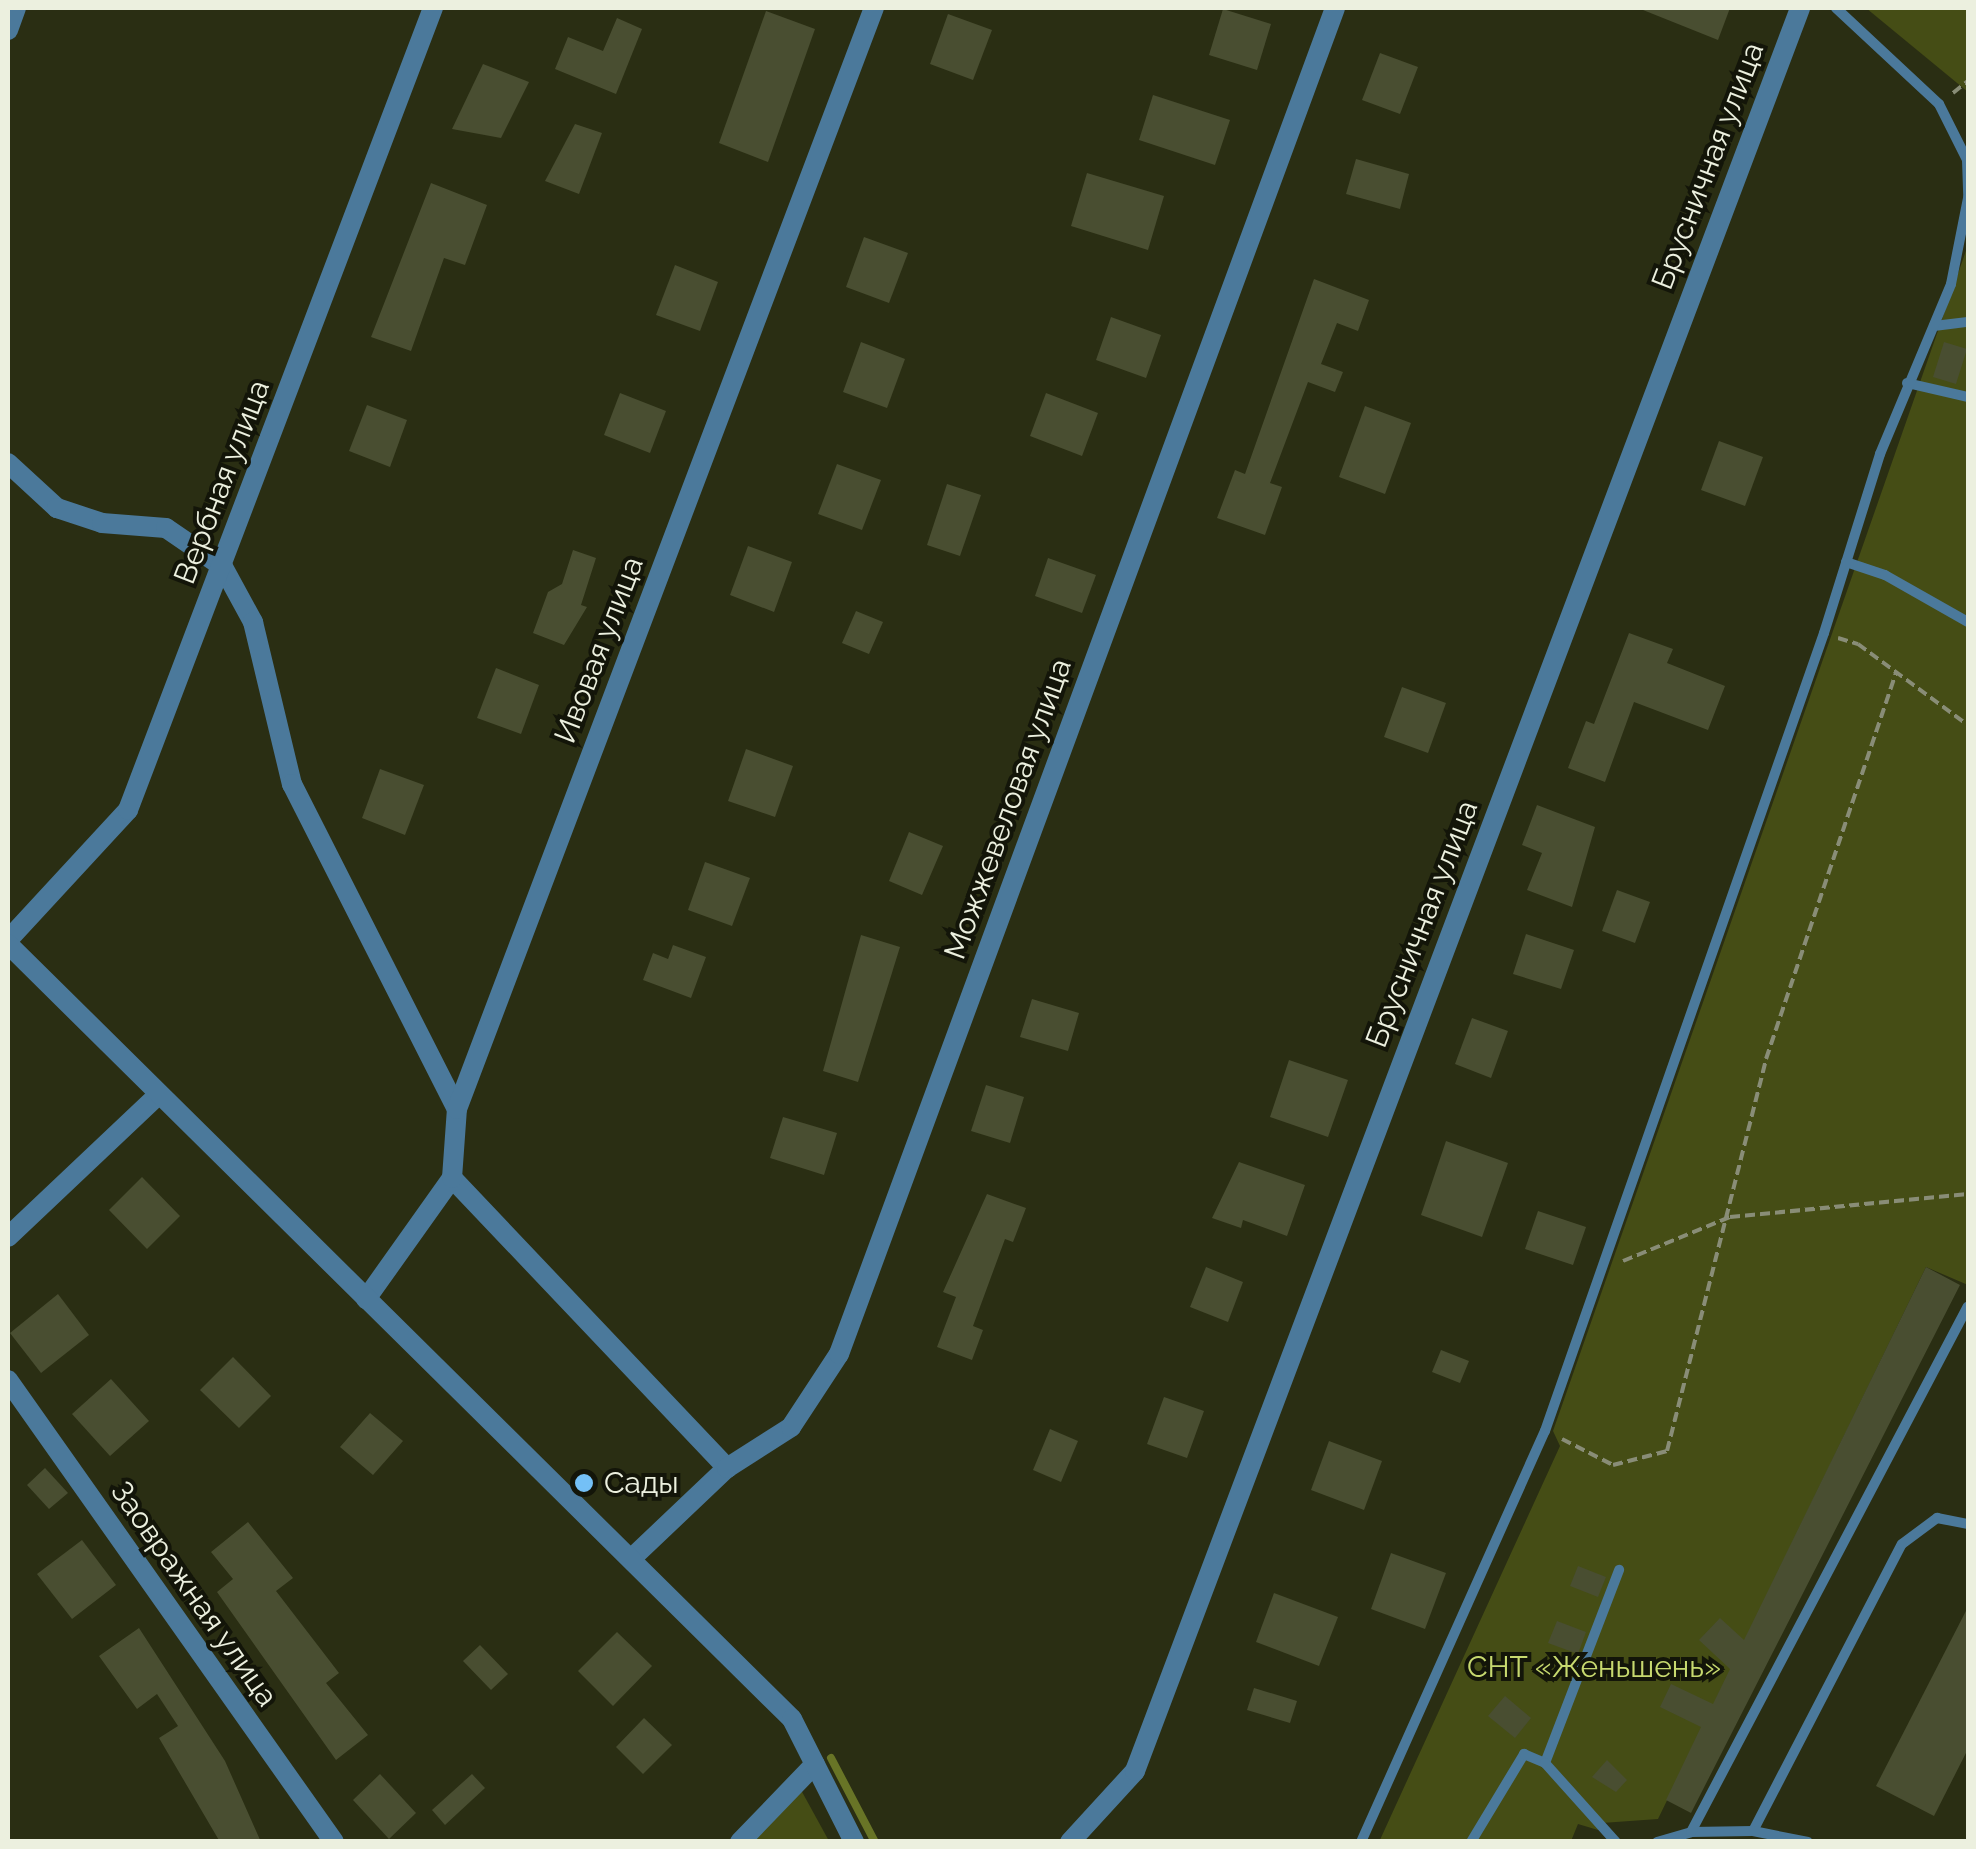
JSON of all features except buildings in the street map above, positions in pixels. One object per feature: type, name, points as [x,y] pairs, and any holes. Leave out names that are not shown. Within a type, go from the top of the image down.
[{"type":"street","points":[[8,30],[16,8]]},
{"type":"street","name":"Вербная улица","points":[[8,942],[128,810],[432,8]]},
{"type":"street","name":"Ивовая улица","points":[[452,1178],[457,1110],[874,8]]},
{"type":"street","name":"Можжевеловая улица","points":[[632,1558],[727,1468],[791,1427],[839,1354],[1335,8]]},
{"type":"street","name":"Брусничная улица","points":[[1070,1842],[1135,1771],[1800,8]]},
{"type":"street","points":[[8,463],[58,508],[102,523],[166,528],[223,567],[253,622],[292,784],[457,1110]]},
{"type":"street","points":[[8,942],[792,1720],[854,1842]]},
{"type":"street","points":[[8,1237],[158,1095]]},
{"type":"street","points":[[366,1300],[452,1178],[727,1468]]},
{"type":"street","name":"Заовражная улица","points":[[8,1380],[334,1842]]},
{"type":"street","points":[[740,1842],[815,1764]]},
{"type":"lane","points":[[1361,1842],[1544,1430],[1824,634],[1907,383],[1934,326],[1964,238],[1967,160],[1939,104],[1836,8]]},
{"type":"lane","points":[[1934,326],[1968,322]]},
{"type":"lane","points":[[1907,383],[1968,397]]},
{"type":"lane","points":[[1846,562],[1885,575],[1968,622]]},
{"type":"lane","points":[[1690,1832],[1968,1306]]},
{"type":"lane","points":[[1753,1831],[1902,1544],[1938,1518],[1968,1524]]},
{"type":"lane","points":[[1545,1763],[1619,1570]]},
{"type":"lane","points":[[1470,1842],[1524,1754],[1545,1763],[1616,1842]]},
{"type":"lane","points":[[1658,1842],[1690,1832],[1753,1831],[1808,1842]]},
{"type":"path","points":[[1824,634],[1858,644],[1968,725]]},
{"type":"path","points":[[1544,1430],[1613,1465],[1666,1451],[1730,1217],[1766,1060],[1896,672]]},
{"type":"path","points":[[1598,1272],[1730,1217],[1968,1194]]},
{"type":"green space","points":[[1866,8],[1968,8],[1968,92]]},
{"type":"green space","name":"СНТ «Женьшень»","points":[[1968,245],[1968,1285],[1926,1267],[1658,1819],[1602,1823],[1598,1830],[1578,1824],[1571,1841],[1379,1842],[1560,1446],[1553,1431]]},
{"type":"green space","points":[[801,1790],[829,1841],[752,1842]]},
{"type":"waterway","points":[[831,1758],[875,1842]]},
{"type":"place","name":"Сады","points":[[584,1483]]}]
